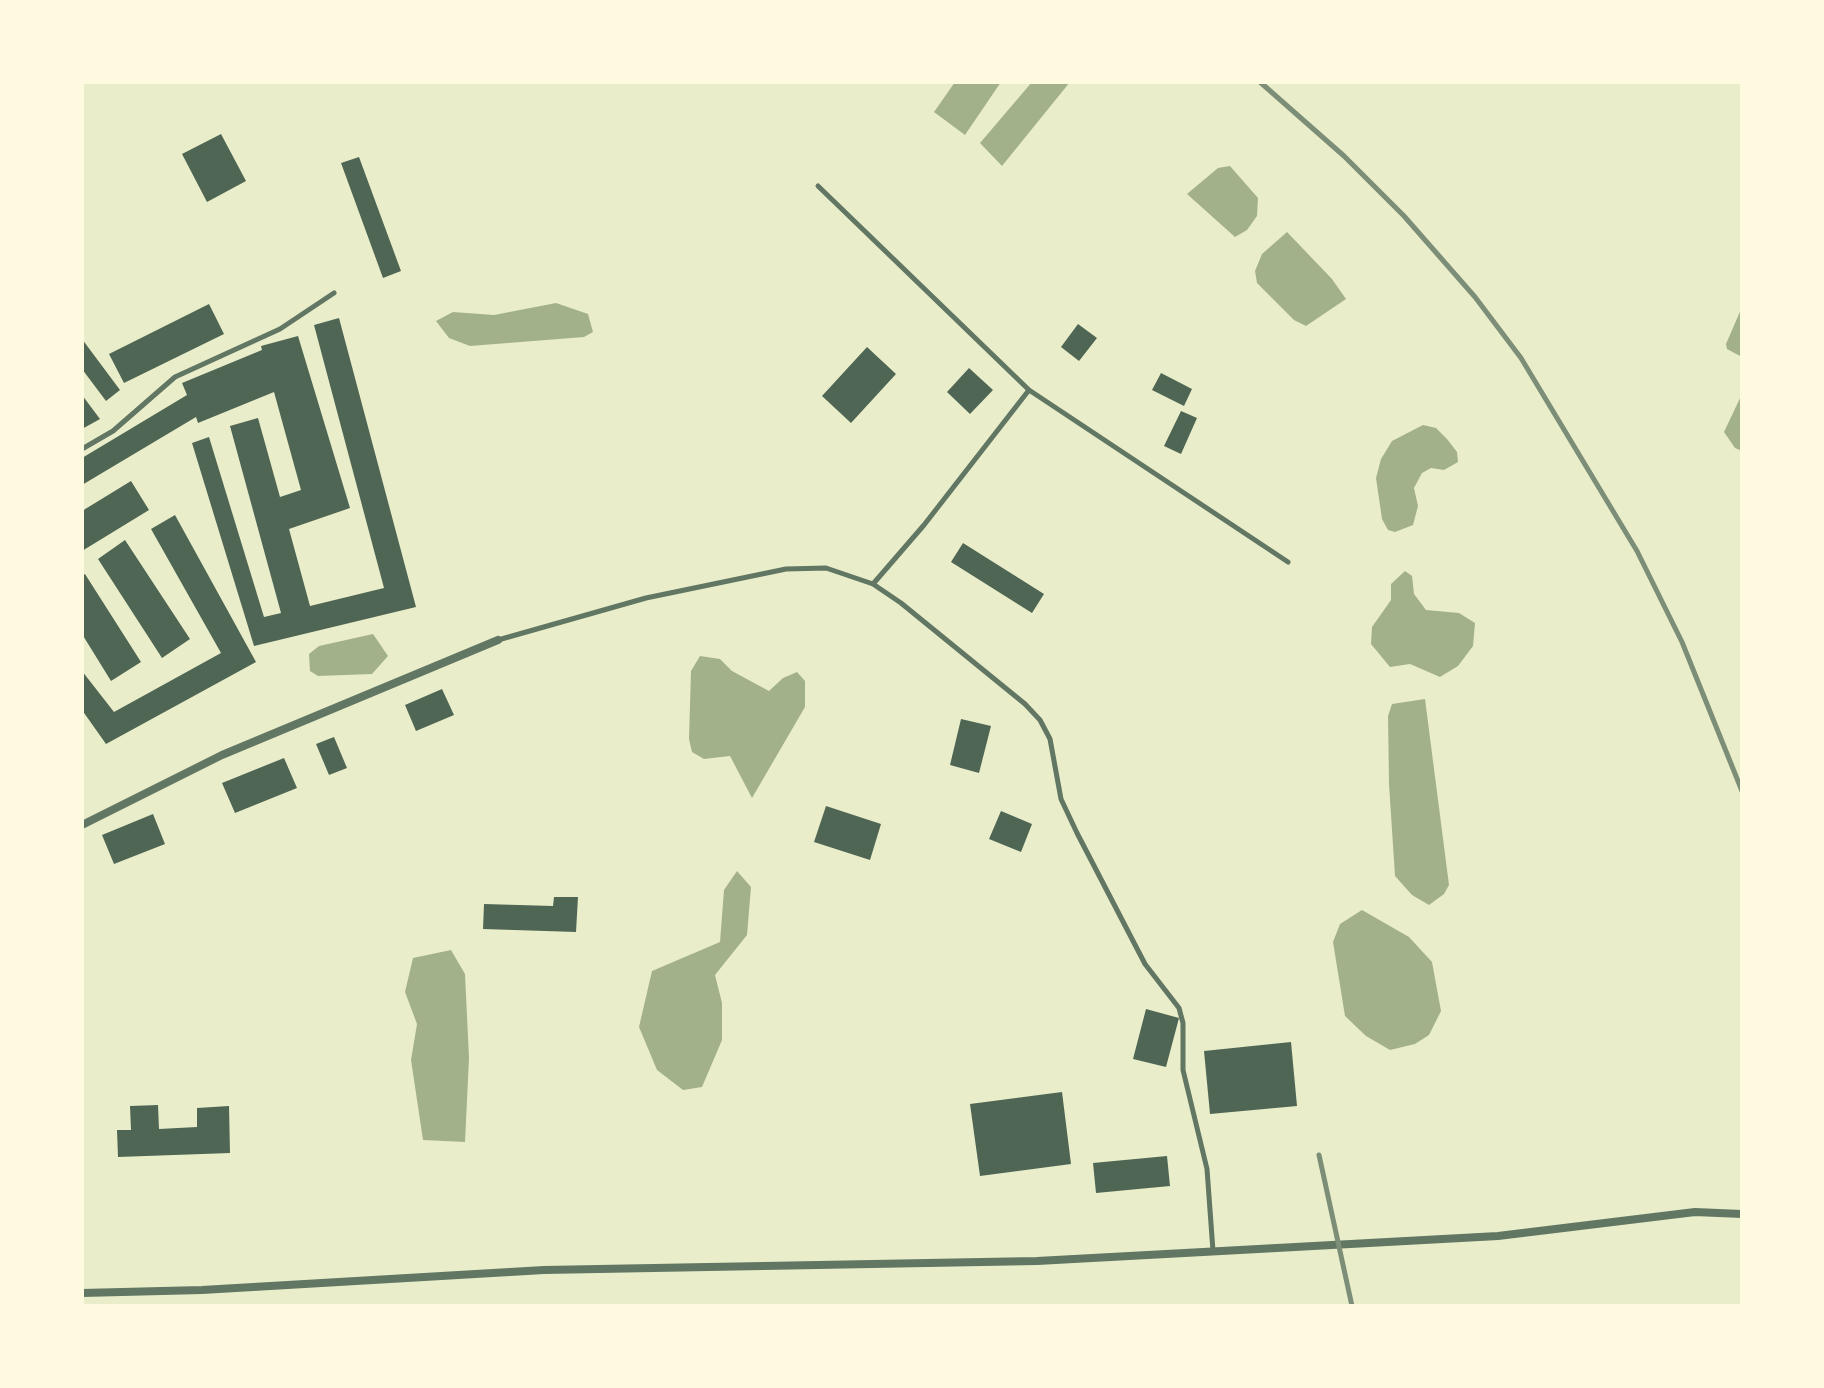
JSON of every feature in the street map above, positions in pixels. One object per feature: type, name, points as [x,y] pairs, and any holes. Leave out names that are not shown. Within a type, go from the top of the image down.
[{"type":"street","points":[[82,825],[222,755],[498,640]]},
{"type":"street","points":[[82,1293],[202,1290],[544,1270],[1037,1261],[1498,1236],[1695,1212],[1742,1214]]},
{"type":"lane","points":[[818,186],[1029,390],[1288,562]]},
{"type":"lane","points":[[82,449],[113,431],[175,377],[280,329],[334,293]]},
{"type":"lane","points":[[873,584],[924,525],[1029,390]]},
{"type":"lane","points":[[498,640],[646,598],[786,569],[826,568],[873,584],[940,631],[1040,720],[1050,739],[1061,799],[1077,833],[1145,964],[1179,1008],[1183,1023],[1183,1070],[1207,1169],[1213,1251]]},
{"type":"shaded area","points":[[955,82],[1001,82],[965,135],[934,112]]},
{"type":"shaded area","points":[[1032,82],[1070,82],[1002,166],[980,143]]},
{"type":"shaded area","points":[[1230,166],[1258,198],[1257,216],[1247,230],[1235,237],[1187,194],[1218,168]]},
{"type":"shaded area","points":[[1287,232],[1332,279],[1346,299],[1306,326],[1294,320],[1257,283],[1255,271],[1262,254]]},
{"type":"shaded area","points":[[556,303],[588,314],[593,332],[584,337],[470,346],[449,338],[436,321],[453,312],[494,315]]},
{"type":"shaded area","points":[[1742,307],[1742,357],[1727,349],[1726,344]]},
{"type":"shaded area","points":[[1742,394],[1742,451],[1735,448],[1724,432]]},
{"type":"shaded area","points":[[1423,425],[1436,428],[1447,439],[1457,452],[1458,462],[1444,470],[1431,468],[1422,473],[1414,488],[1418,506],[1413,525],[1395,532],[1388,530],[1382,519],[1376,478],[1381,459],[1392,441]]},
{"type":"shaded area","points":[[1405,571],[1412,576],[1414,594],[1426,610],[1459,613],[1475,623],[1473,646],[1458,666],[1440,677],[1410,664],[1390,667],[1371,644],[1372,627],[1391,600],[1391,584]]},
{"type":"shaded area","points":[[373,634],[388,656],[372,674],[318,676],[310,671],[309,654],[319,646]]},
{"type":"shaded area","points":[[700,656],[720,659],[732,671],[769,691],[783,678],[797,672],[805,681],[805,707],[752,798],[730,756],[704,759],[692,752],[689,739],[691,671]]},
{"type":"shaded area","points":[[1425,699],[1449,885],[1444,894],[1429,905],[1412,895],[1395,876],[1389,784],[1388,716],[1392,704]]},
{"type":"shaded area","points":[[737,871],[751,887],[747,935],[715,975],[722,1003],[722,1040],[702,1087],[683,1090],[657,1070],[639,1027],[652,971],[720,942],[724,890]]},
{"type":"shaded area","points":[[1362,910],[1409,937],[1432,962],[1441,1011],[1429,1035],[1415,1044],[1390,1050],[1366,1036],[1345,1016],[1333,942],[1340,924]]},
{"type":"shaded area","points":[[451,950],[465,974],[469,1058],[465,1142],[423,1140],[411,1060],[417,1024],[405,992],[413,958]]},
{"type":"building","points":[[221,134],[246,181],[207,202],[182,154]]},
{"type":"building","points":[[359,157],[401,271],[383,278],[341,163]]},
{"type":"building","points":[[209,304],[224,334],[124,383],[109,354]]},
{"type":"building","points":[[339,318],[416,607],[254,646],[192,443],[209,437],[264,617],[281,613],[230,426],[258,418],[280,497],[301,490],[274,392],[198,423],[196,417],[82,485],[82,458],[187,395],[182,383],[262,350],[261,346],[298,336],[350,508],[289,529],[310,606],[384,588],[314,325]]},
{"type":"building","points":[[1078,324],[1097,338],[1079,361],[1061,347]]},
{"type":"building","points":[[82,339],[120,390],[106,401],[82,369]]},
{"type":"building","points":[[867,347],[896,374],[851,423],[822,396]]},
{"type":"building","points":[[969,368],[993,390],[970,414],[947,392]]},
{"type":"building","points":[[1161,373],[1192,389],[1184,406],[1152,390]]},
{"type":"building","points":[[82,395],[100,419],[82,429]]},
{"type":"building","points":[[1181,411],[1197,418],[1181,454],[1164,446]]},
{"type":"building","points":[[131,481],[149,510],[82,551],[82,511]]},
{"type":"building","points":[[175,515],[256,662],[106,744],[82,710],[82,671],[114,712],[221,653],[151,529]]},
{"type":"building","points":[[125,540],[190,639],[162,658],[98,559]]},
{"type":"building","points":[[963,543],[1044,594],[1032,613],[951,562]]},
{"type":"building","points":[[85,574],[141,662],[111,681],[82,634],[82,576]]},
{"type":"building","points":[[442,689],[454,715],[416,731],[405,705]]},
{"type":"building","points":[[961,719],[991,726],[979,773],[950,765]]},
{"type":"building","points":[[334,737],[347,768],[329,775],[316,744]]},
{"type":"building","points":[[284,758],[297,788],[235,813],[222,783]]},
{"type":"building","points":[[826,806],[881,824],[870,860],[814,842]]},
{"type":"building","points":[[1001,811],[1032,824],[1021,852],[989,839]]},
{"type":"building","points":[[153,814],[165,844],[114,864],[102,835]]},
{"type":"building","points":[[554,897],[578,897],[576,932],[483,929],[484,904],[553,906]]},
{"type":"building","points":[[1146,1009],[1179,1018],[1166,1067],[1133,1059]]},
{"type":"building","points":[[1291,1042],[1297,1106],[1210,1114],[1204,1051]]},
{"type":"building","points":[[1062,1092],[1071,1164],[980,1176],[970,1104]]},
{"type":"building","points":[[158,1105],[159,1129],[197,1127],[197,1108],[229,1106],[230,1153],[118,1157],[117,1130],[131,1130],[130,1106]]},
{"type":"building","points":[[1167,1156],[1170,1186],[1096,1193],[1093,1163]]},
{"type":"railway","points":[[1260,82],[1344,156],[1404,216],[1475,297],[1521,358],[1637,551],[1682,642],[1742,791]]},
{"type":"railway","points":[[1319,1155],[1352,1306]]}]
